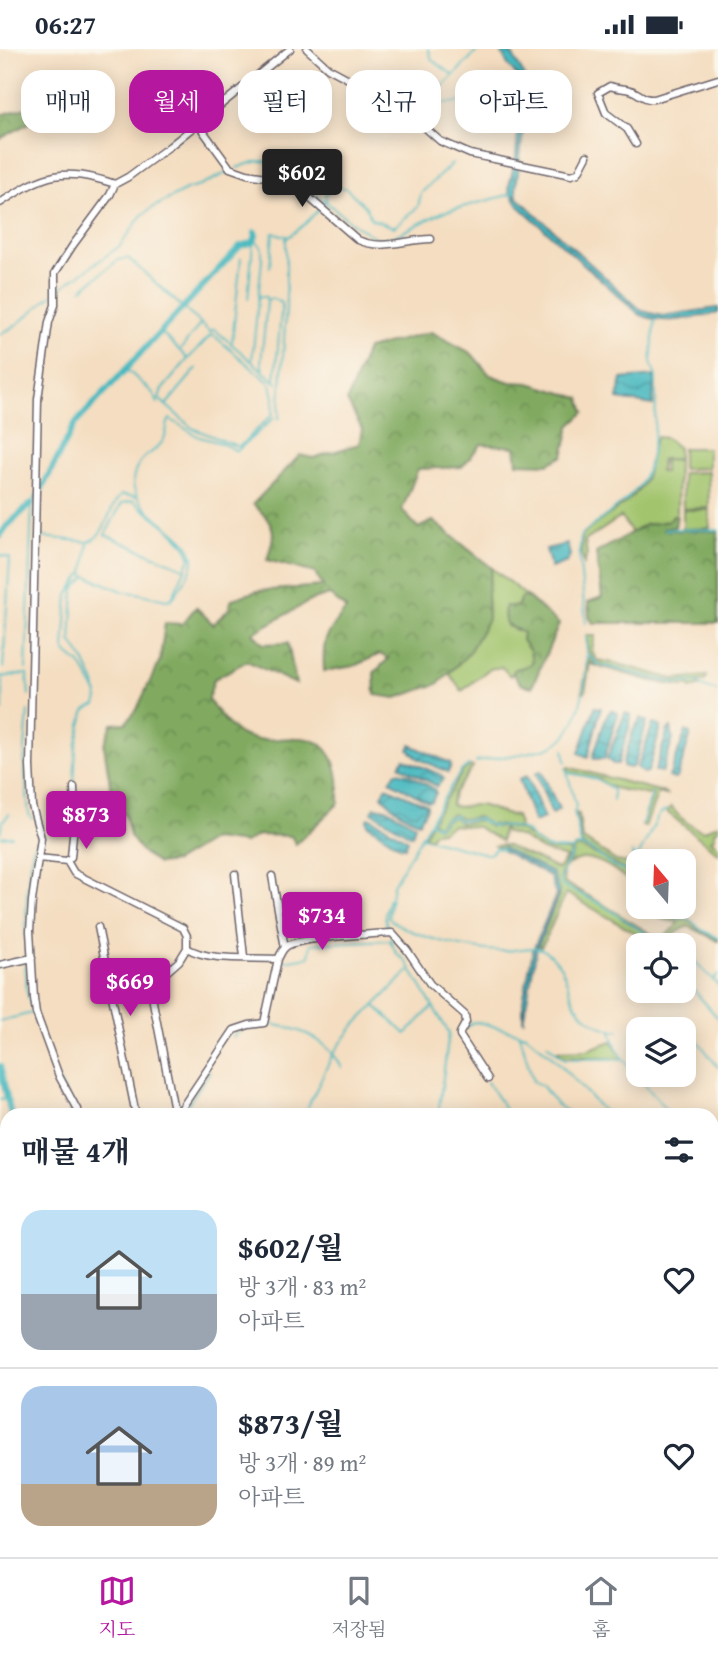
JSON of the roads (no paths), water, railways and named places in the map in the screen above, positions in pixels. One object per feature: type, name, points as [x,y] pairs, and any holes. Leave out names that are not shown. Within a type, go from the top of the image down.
[{"type":"street","points":[[224,103],[290,49]]},
{"type":"street","points":[[307,49],[328,68],[403,108],[440,141],[462,151],[571,175],[578,173],[587,156]]},
{"type":"street","points":[[636,144],[627,129],[606,113],[598,93],[603,89],[610,86],[619,90],[630,90],[648,100],[718,79]]},
{"type":"street","points":[[76,1108],[59,1076],[36,1013],[32,958],[32,901],[41,838],[33,812],[30,766],[38,399],[49,322],[55,305],[55,273],[115,184],[186,133]]},
{"type":"street","points":[[205,133],[230,167],[247,174],[285,180],[299,188],[358,240],[367,244],[394,245],[431,239]]},
{"type":"street","points":[[0,203],[55,174],[100,179],[115,184]]},
{"type":"street","points":[[67,861],[72,852],[74,787]]},
{"type":"street","points":[[38,858],[67,861]]},
{"type":"street","points":[[67,861],[74,873],[183,928],[187,936],[187,948],[154,989],[153,1002],[175,1108]]},
{"type":"street","points":[[235,874],[244,957]]},
{"type":"street","points":[[272,876],[285,948]]},
{"type":"street","points":[[98,927],[135,1108]]},
{"type":"street","points":[[181,1108],[234,1030],[264,1023],[278,959],[285,948],[298,942],[317,939],[392,933],[430,984],[465,1015],[466,1022],[460,1036],[488,1079]]},
{"type":"street","points":[[187,948],[206,955],[278,959]]},
{"type":"street","points":[[0,965],[32,958]]},
{"type":"water","points":[[500,49],[509,49],[521,70],[512,70]]},
{"type":"water","points":[[518,133],[523,133],[517,197],[642,311],[662,316],[718,308],[718,313],[668,320],[639,314],[519,206],[509,186],[516,158]]},
{"type":"water","points":[[654,376],[653,405],[618,399],[622,379]]},
{"type":"water","points":[[567,544],[570,555],[567,562],[551,568],[546,549]]},
{"type":"water","points":[[595,707],[601,708],[588,757],[579,753]]},
{"type":"water","points":[[611,710],[618,713],[604,759],[594,759],[606,717]]},
{"type":"water","points":[[625,713],[631,715],[630,724],[618,764],[613,764],[607,759]]},
{"type":"water","points":[[641,718],[647,721],[634,766],[623,766],[633,731]]},
{"type":"water","points":[[653,724],[661,727],[648,772],[644,773],[637,768]]},
{"type":"water","points":[[671,728],[673,739],[662,772],[655,771],[668,730]]},
{"type":"water","points":[[686,731],[690,733],[690,737],[677,778],[674,779],[669,777]]},
{"type":"water","points":[[411,745],[450,763],[448,772],[419,759],[409,750]]},
{"type":"water","points":[[404,759],[441,775],[444,779],[437,786],[400,766]]},
{"type":"water","points":[[541,771],[559,809],[552,814],[536,773]]},
{"type":"water","points":[[396,772],[408,774],[434,789],[436,793],[432,801],[428,802],[390,781]]},
{"type":"water","points":[[527,776],[544,818],[534,822],[519,779]]},
{"type":"water","points":[[386,787],[427,805],[419,822],[399,811],[382,796]]},
{"type":"water","points":[[375,807],[387,809],[415,825],[412,835],[372,812]]},
{"type":"water","points":[[371,818],[408,840],[405,847],[368,825],[367,819]]},
{"type":"water","points":[[503,848],[552,873],[559,892],[537,947],[523,1021],[523,1001],[533,950],[556,895],[550,876],[503,851]]},
{"type":"waterway","points":[[428,49],[432,60],[453,75]]},
{"type":"waterway","points":[[441,89],[479,49]]},
{"type":"waterway","points":[[441,103],[455,103]]},
{"type":"waterway","points":[[237,168],[260,161],[274,164],[367,233],[380,239],[395,236],[443,212],[512,194]]},
{"type":"waterway","points":[[322,205],[331,188],[346,188],[366,207],[371,219],[394,227],[418,207],[421,193],[452,164]]},
{"type":"waterway","points":[[58,290],[120,246],[142,215],[152,208],[232,170]]},
{"type":"waterway","points":[[279,419],[286,308],[286,239],[319,209]]},
{"type":"waterway","points":[[37,498],[75,424],[240,246],[253,242],[255,232]]},
{"type":"waterway","points":[[270,267],[273,233],[287,236]]},
{"type":"waterway","points":[[252,361],[262,259],[262,248],[255,239]]},
{"type":"waterway","points":[[248,299],[253,242]]},
{"type":"waterway","points":[[82,289],[118,260],[128,258],[210,332],[214,329],[277,383]]},
{"type":"waterway","points":[[232,342],[241,258]]},
{"type":"waterway","points":[[0,334],[15,326],[52,295]]},
{"type":"waterway","points":[[259,296],[266,297],[267,301],[271,298],[282,303],[275,379]]},
{"type":"waterway","points":[[263,369],[261,363],[267,302]]},
{"type":"waterway","points":[[586,623],[579,555],[581,535],[626,500],[640,485],[649,466],[656,402],[656,377],[651,362],[655,320]]},
{"type":"waterway","points":[[181,349],[201,323]]},
{"type":"waterway","points":[[160,331],[188,359],[212,334],[271,384],[273,414],[239,447],[192,428],[159,399],[161,391],[188,359]]},
{"type":"waterway","points":[[166,405],[197,368]]},
{"type":"waterway","points":[[126,369],[153,393],[158,403]]},
{"type":"waterway","points":[[88,542],[84,575],[125,592],[172,599],[191,570],[192,554],[186,543],[140,501],[134,489],[134,475],[140,462],[160,444],[170,419],[199,437],[237,451],[275,417]]},
{"type":"waterway","points":[[38,534],[43,537],[89,542],[96,538],[121,495],[138,497]]},
{"type":"waterway","points":[[186,569],[105,535],[122,503],[134,501],[174,534],[187,548],[190,556]]},
{"type":"waterway","points":[[26,669],[32,503]]},
{"type":"waterway","points":[[0,536],[32,503]]},
{"type":"waterway","points":[[664,529],[718,530]]},
{"type":"waterway","points":[[0,555],[10,558],[3,668]]},
{"type":"waterway","points":[[172,598],[191,556]]},
{"type":"waterway","points":[[82,574],[68,595],[64,648],[83,668],[97,695]]},
{"type":"waterway","points":[[74,783],[76,747],[84,713],[96,705],[98,699],[95,684],[84,660],[71,641],[74,589],[85,578]]},
{"type":"waterway","points":[[476,762],[541,750],[562,740],[571,728],[582,697],[586,635]]},
{"type":"waterway","points":[[589,655],[597,664],[673,683],[697,682],[703,687],[718,691]]},
{"type":"waterway","points":[[27,674],[29,695]]},
{"type":"waterway","points":[[0,677],[27,674]]},
{"type":"waterway","points":[[3,676],[3,711]]},
{"type":"waterway","points":[[28,711],[24,762],[29,814],[32,819]]},
{"type":"waterway","points":[[564,750],[566,762]]},
{"type":"waterway","points":[[469,765],[452,784],[393,885],[388,917],[410,931],[457,945],[500,951],[542,949],[562,969],[573,999],[581,1011],[598,1025],[619,1031]]},
{"type":"waterway","points":[[566,768],[576,806],[574,812],[581,845]]},
{"type":"waterway","points":[[568,773],[604,783],[613,791],[613,801]]},
{"type":"waterway","points":[[642,823],[652,794]]},
{"type":"waterway","points":[[642,849],[659,815],[666,810]]},
{"type":"waterway","points":[[0,833],[3,821],[9,814]]},
{"type":"waterway","points":[[431,823],[438,826],[446,818],[455,816],[459,820],[479,819],[492,826],[512,827],[526,831],[546,848],[572,850],[575,846],[581,846],[626,871]]},
{"type":"waterway","points":[[0,837],[12,836]]},
{"type":"waterway","points":[[422,837],[486,854],[496,848],[503,850]]},
{"type":"waterway","points":[[26,956],[28,879],[37,840]]},
{"type":"waterway","points":[[572,850],[560,883],[601,904],[645,933]]},
{"type":"waterway","points":[[389,899],[385,919],[390,930]]},
{"type":"waterway","points":[[689,919],[718,938]]},
{"type":"waterway","points":[[307,1108],[333,1054],[353,1027],[411,969],[397,954],[390,940],[392,935]]},
{"type":"waterway","points":[[247,1029],[263,1027],[269,1021],[283,961],[309,957],[311,944],[390,940]]},
{"type":"waterway","points":[[25,962],[27,992],[33,1014]]},
{"type":"waterway","points":[[696,962],[718,985]]},
{"type":"waterway","points":[[411,970],[449,1033],[439,1108]]},
{"type":"waterway","points":[[714,979],[718,974]]},
{"type":"waterway","points":[[696,993],[718,1018]]},
{"type":"waterway","points":[[375,1006],[406,1034],[432,1007]]},
{"type":"waterway","points":[[0,1021],[32,1013]]},
{"type":"waterway","points":[[272,1014],[272,1023],[314,1038],[330,1050],[342,1068]]},
{"type":"waterway","points":[[35,1020],[40,1034]]},
{"type":"waterway","points":[[466,1028],[477,1022],[526,1035],[554,1058],[600,1108]]},
{"type":"waterway","points":[[232,1037],[242,1030]]},
{"type":"waterway","points":[[611,1031],[628,1066],[664,1108]]},
{"type":"waterway","points":[[520,1035],[533,1081],[542,1086],[562,1108]]},
{"type":"waterway","points":[[696,1038],[718,1067]]},
{"type":"waterway","points":[[547,1044],[565,1059],[623,1059]]},
{"type":"waterway","points":[[0,1066],[9,1108]]},
{"type":"waterway","points":[[186,1108],[210,1071]]},
{"type":"waterway","points":[[59,1082],[72,1108]]},
{"type":"waterway","points":[[487,1082],[504,1108]]},
{"type":"waterway","points":[[0,1099],[7,1098]]}]
